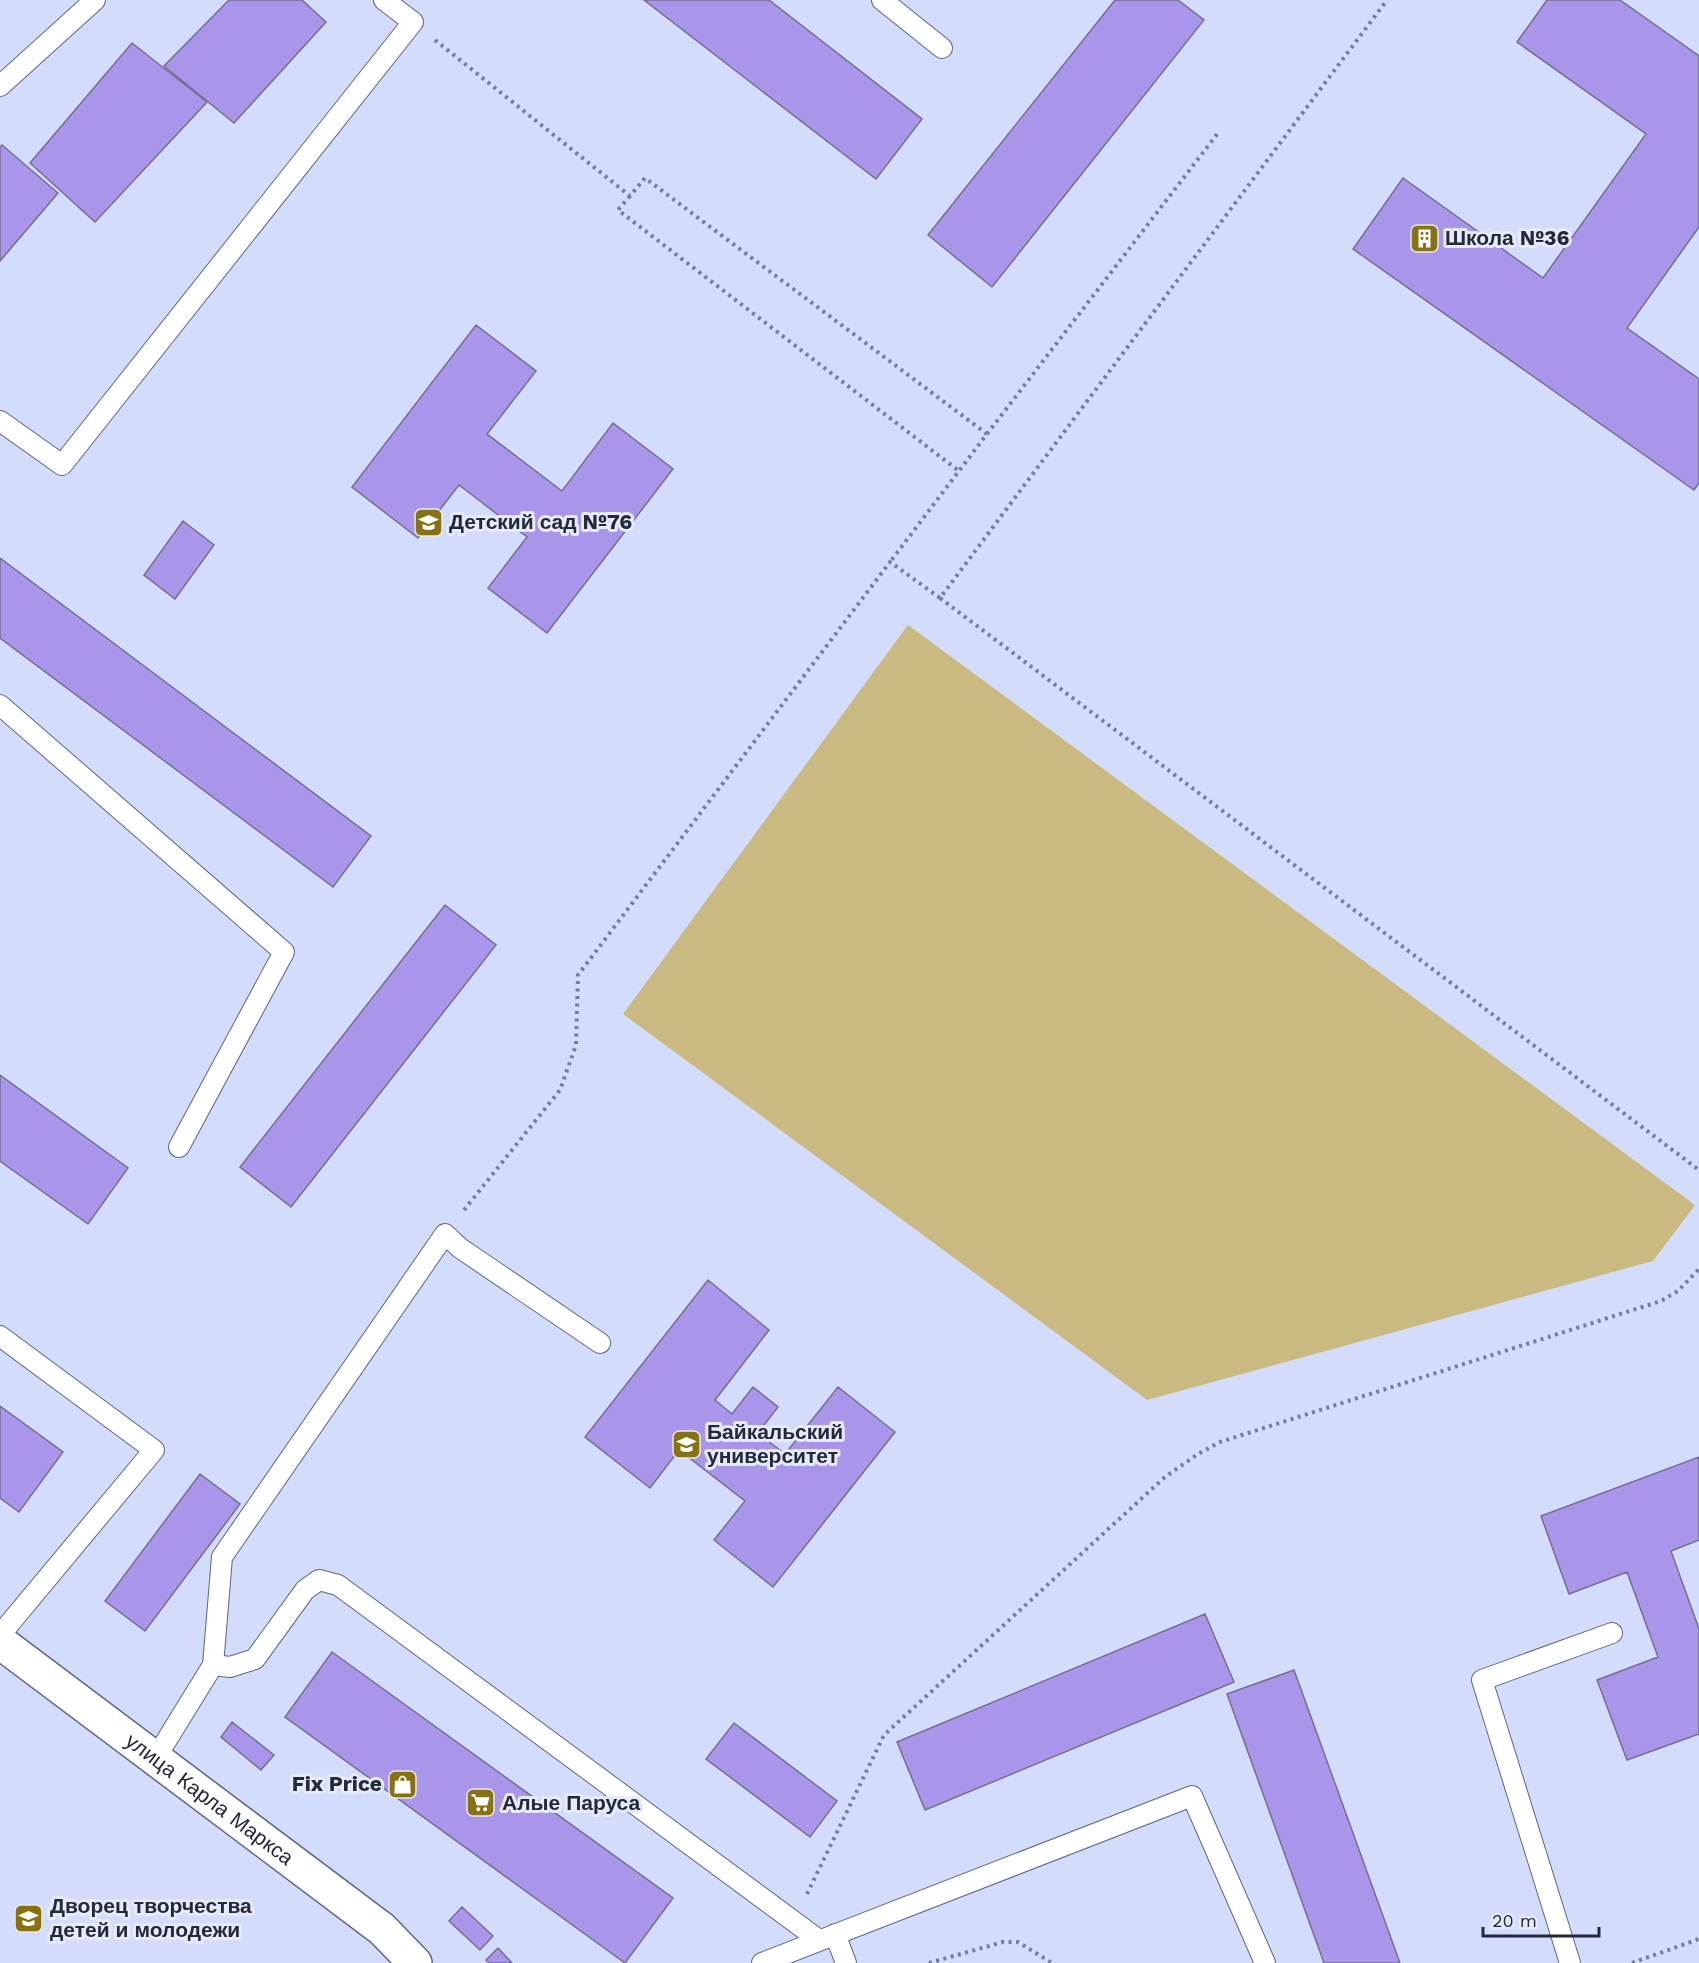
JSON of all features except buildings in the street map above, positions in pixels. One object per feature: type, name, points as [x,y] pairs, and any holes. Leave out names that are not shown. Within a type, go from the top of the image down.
[{"type":"street","name":"улица Карла Маркса","points":[[0,1642],[382,1929],[415,1963]]},
{"type":"lane","points":[[0,86],[95,0]]},
{"type":"lane","points":[[0,421],[62,465],[413,22],[384,0]]},
{"type":"lane","points":[[882,0],[942,48]]},
{"type":"lane","points":[[0,705],[285,952],[179,1147]]},
{"type":"lane","points":[[155,1759],[213,1665],[222,1557],[445,1234],[460,1248],[600,1343]]},
{"type":"lane","points":[[0,1336],[154,1450],[0,1635]]},
{"type":"lane","points":[[213,1665],[230,1667],[255,1659],[304,1590],[319,1580],[338,1585],[794,1921],[827,1937],[846,1963]]},
{"type":"lane","points":[[1570,1963],[1482,1680],[1612,1634]]},
{"type":"lane","points":[[762,1963],[1192,1796],[1265,1963]]},
{"type":"path","points":[[940,598],[1387,0]]},
{"type":"path","points":[[413,22],[630,196]]},
{"type":"path","points":[[445,1234],[560,1090],[576,1045],[578,975],[1218,133]]},
{"type":"path","points":[[959,471],[618,210],[645,178],[987,434]]},
{"type":"path","points":[[890,562],[1699,1170]]},
{"type":"path","points":[[794,1921],[884,1735],[1165,1477],[1181,1465],[1221,1442],[1661,1301],[1678,1291],[1699,1269]]},
{"type":"path","points":[[1632,1963],[1699,1940]]},
{"type":"path","points":[[929,1963],[1003,1942],[1018,1942],[1052,1963]]},
{"type":"shaded area","points":[[908,625],[1695,1205],[1653,1261],[1147,1400],[623,1014]]},
{"type":"place","name":"Школа №36","points":[[1424,238]]},
{"type":"place","name":"Детский сад №76","points":[[428,522]]},
{"type":"place","name":"Байкальский университет","points":[[686,1444]]},
{"type":"place","name":"Fix Price","points":[[403,1784]]},
{"type":"place","name":"Алые Паруса","points":[[481,1803]]},
{"type":"place","name":"Дворец творчества детей и молодежи","points":[[29,1918]]}]
